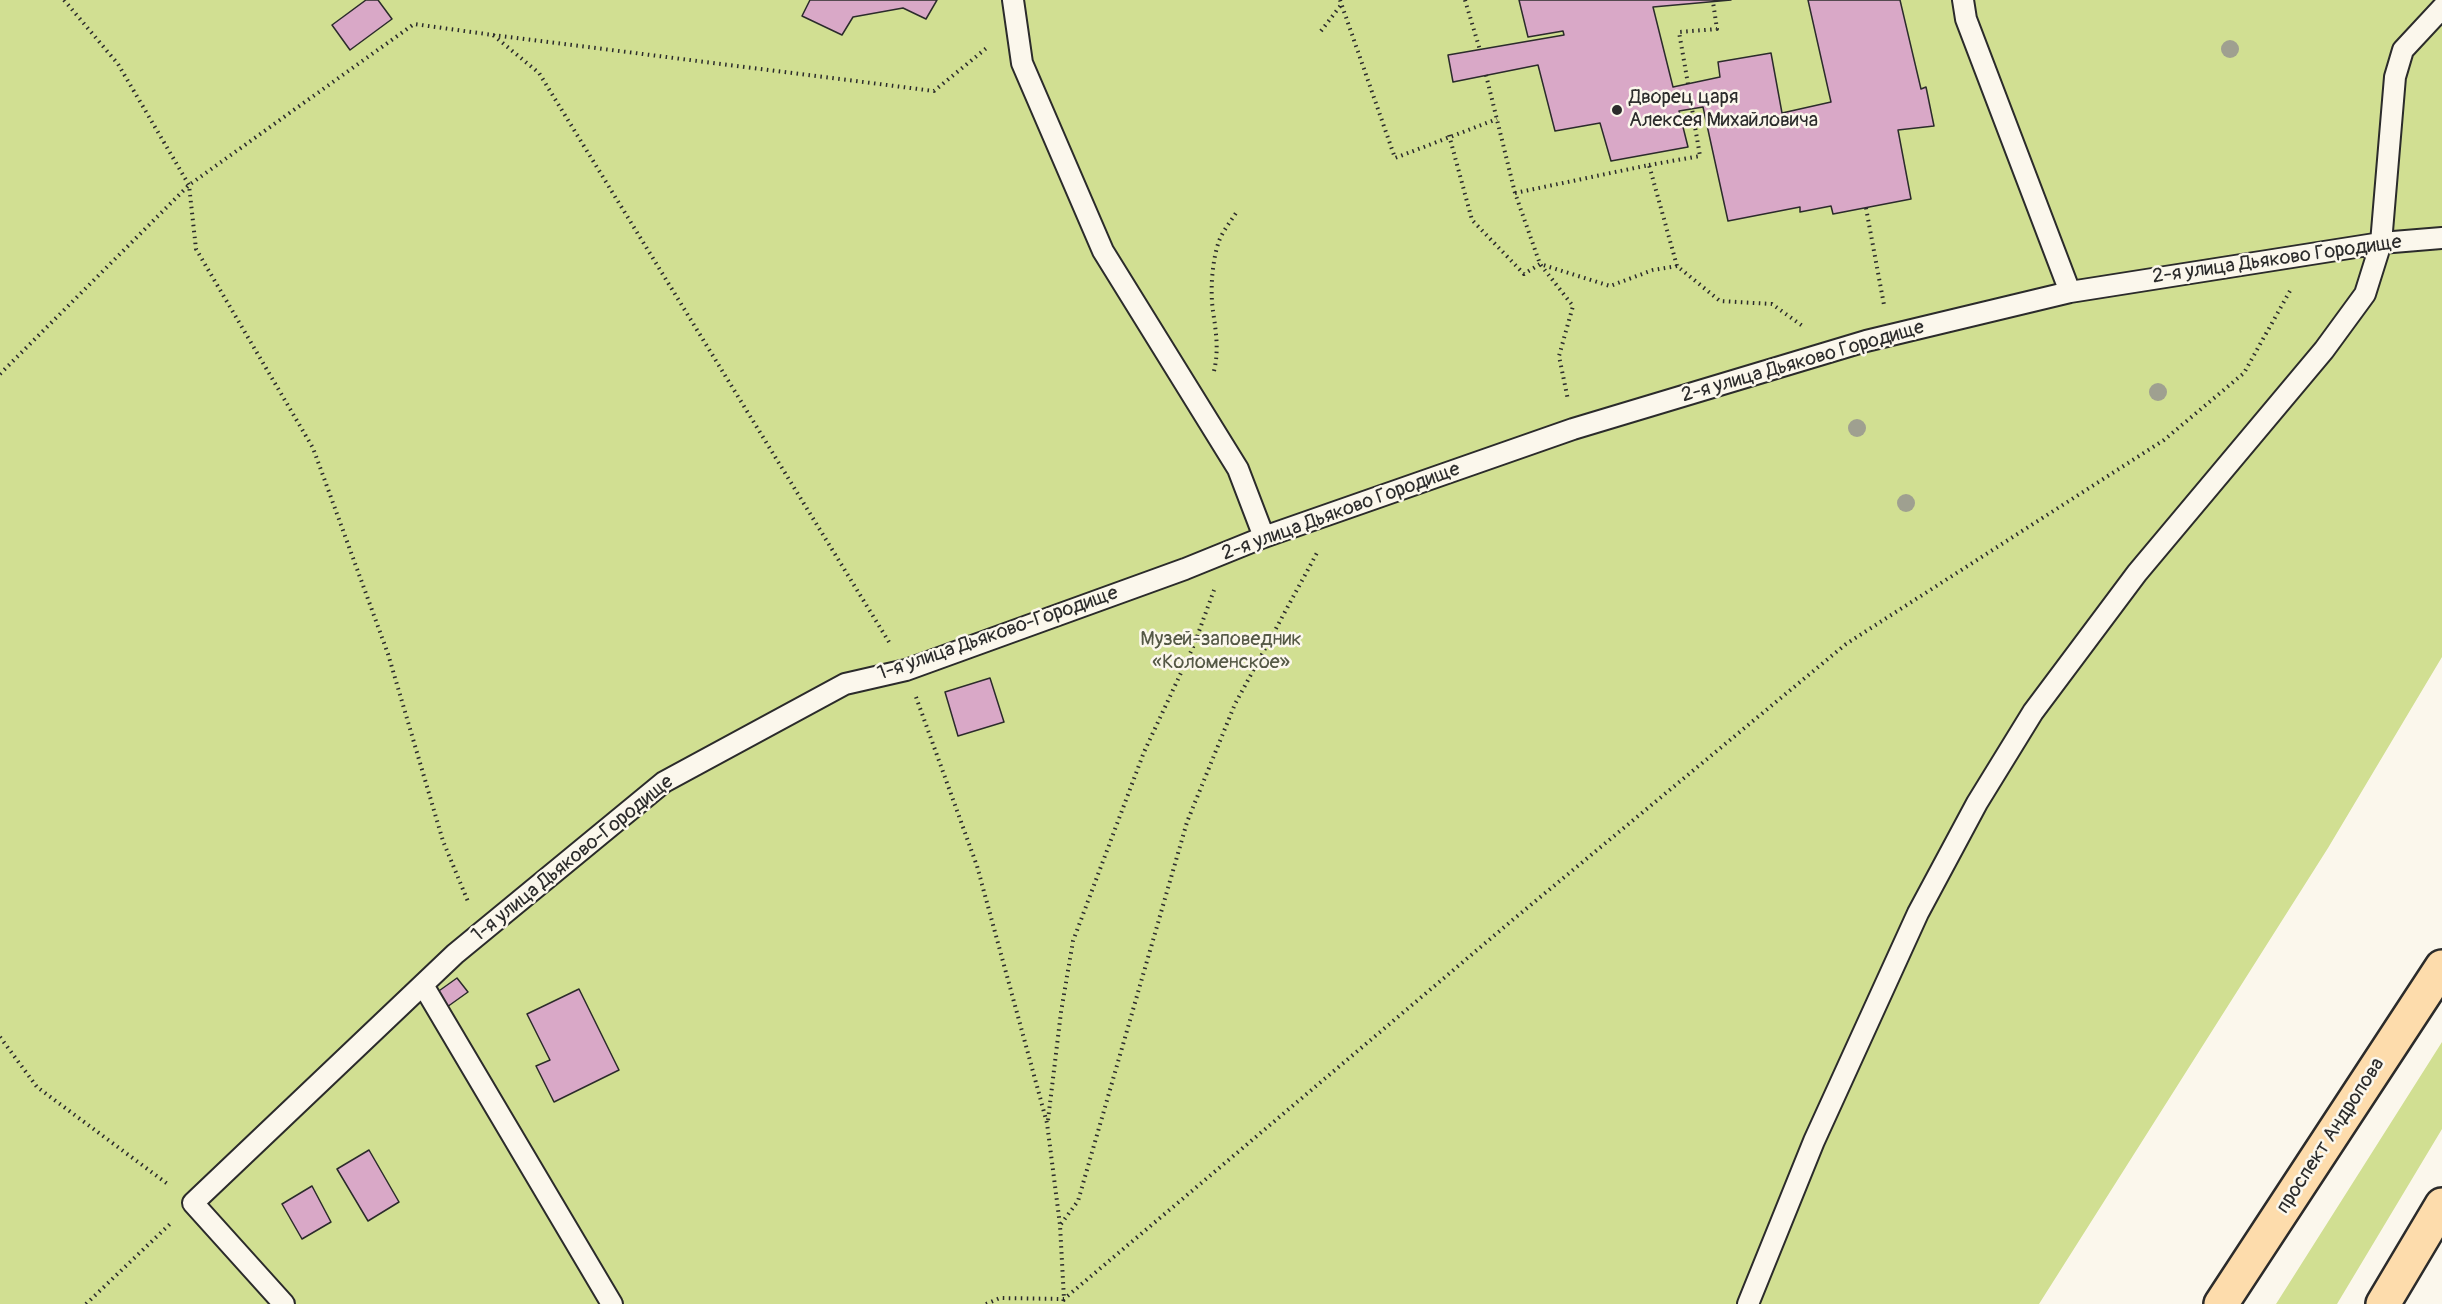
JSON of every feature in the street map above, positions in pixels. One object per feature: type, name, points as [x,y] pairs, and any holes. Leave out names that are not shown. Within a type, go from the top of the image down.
[{"type":"main road","name":"проспект Андропова","points":[[2221,1304],[2442,967]]},
{"type":"main road","points":[[2383,1304],[2442,1205]]},
{"type":"lane","points":[[1013,0],[1022,63],[1103,251],[1238,469],[1264,537]]},
{"type":"lane","points":[[1963,0],[1966,19],[2070,291]]},
{"type":"lane","points":[[1748,1304],[1838,1086],[1918,914],[1977,803],[2033,712],[2137,573],[2324,350],[2365,294],[2381,243],[2395,77],[2403,50],[2442,8]]},
{"type":"lane","name":"2-я улица Дьяково Городище","points":[[1185,569],[1264,537],[1573,429],[1890,335],[2070,291],[2381,243],[2442,238]]},
{"type":"lane","name":"1-я улица Дьяково-Городище","points":[[193,1203],[481,933],[664,782],[845,684],[906,670],[1185,569]]},
{"type":"lane","points":[[423,985],[612,1304]]},
{"type":"lane","points":[[193,1203],[284,1304]]},
{"type":"path","points":[[64,0],[118,64],[189,185],[196,249],[313,448],[388,654],[443,841],[481,933]]},
{"type":"path","points":[[1465,0],[1480,50]]},
{"type":"path","points":[[1322,31],[1341,2]]},
{"type":"path","points":[[1341,2],[1395,158],[1449,135],[1497,119]]},
{"type":"path","points":[[1688,84],[1679,32],[1717,29],[1713,2]]},
{"type":"path","points":[[0,374],[189,185],[414,24],[934,91],[1016,24]]},
{"type":"path","points":[[493,35],[539,73],[906,670],[977,866],[1047,1123],[1060,1225],[1063,1301]]},
{"type":"path","points":[[1486,75],[1515,193],[1540,264],[1573,306],[1559,356],[1573,429]]},
{"type":"path","points":[[1515,193],[1700,156],[1692,109]]},
{"type":"path","points":[[1449,135],[1472,220],[1524,274],[1540,264],[1610,286],[1653,270],[1677,266]]},
{"type":"path","points":[[1649,165],[1677,266],[1720,301],[1772,304],[1806,329]]},
{"type":"path","points":[[1866,208],[1890,335]]},
{"type":"path","points":[[1194,396],[1214,371],[1217,358],[1217,335],[1212,297],[1215,262],[1220,240],[1236,213]]},
{"type":"path","points":[[986,1304],[1000,1298],[1063,1301],[1506,926],[1846,644],[2164,440],[2244,373],[2311,255]]},
{"type":"path","points":[[1060,1225],[1078,1201],[1187,822],[1235,704],[1339,512]]},
{"type":"path","points":[[1047,1123],[1061,1012],[1073,941],[1144,752],[1194,645],[1227,552]]},
{"type":"path","points":[[0,1036],[37,1087],[193,1203],[86,1304]]},
{"type":"green space","name":"Музей-заповедник «Коломенское»","points":[[0,0],[2442,0],[2442,657],[2328,848],[2039,1304],[0,1304]]},
{"type":"green space","points":[[2442,1042],[2442,1129],[2337,1304],[2276,1304]]},
{"type":"building","points":[[366,0],[378,0],[392,19],[350,50],[332,25]]},
{"type":"building","points":[[810,0],[937,0],[926,19],[903,8],[853,17],[842,35],[802,16]]},
{"type":"building","name":"Дворец царя Алексея Михайловича","points":[[1519,0],[1731,0],[1653,7],[1673,87],[1720,77],[1718,62],[1771,53],[1782,113],[1831,102],[1808,0],[1900,0],[1921,89],[1926,87],[1934,126],[1898,130],[1911,199],[1833,214],[1831,206],[1800,212],[1800,207],[1728,221],[1703,107],[1679,111],[1688,147],[1611,161],[1600,123],[1555,131],[1538,65],[1453,82],[1448,55],[1564,35],[1563,31],[1528,37]]},
{"type":"building","points":[[990,678],[1004,722],[958,736],[945,692]]},
{"type":"building","points":[[457,978],[468,992],[447,1007],[436,993]]},
{"type":"building","points":[[579,989],[619,1070],[554,1102],[536,1066],[550,1060],[527,1014]]},
{"type":"building","points":[[369,1150],[399,1202],[368,1221],[337,1169]]},
{"type":"building","points":[[312,1186],[331,1222],[302,1239],[282,1204]]},
{"type":"place","name":"Дворец царя Алексея Михайловича","points":[[1617,110]]}]
